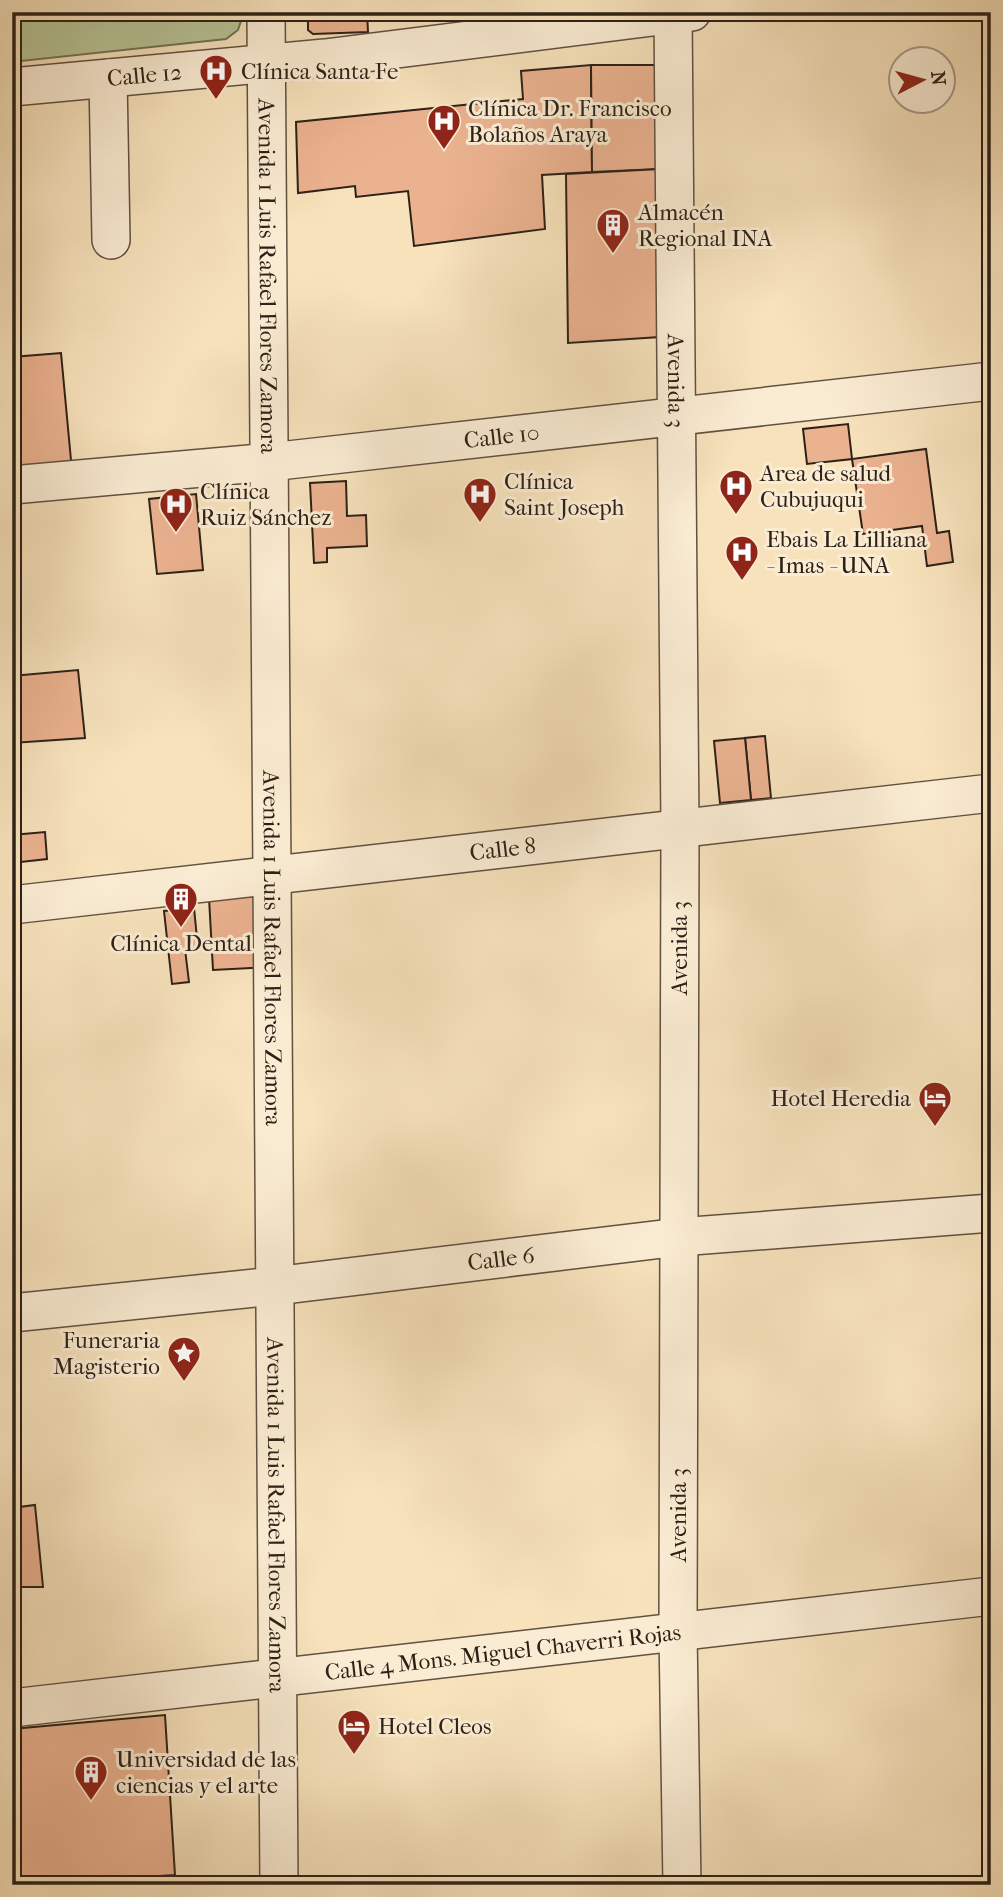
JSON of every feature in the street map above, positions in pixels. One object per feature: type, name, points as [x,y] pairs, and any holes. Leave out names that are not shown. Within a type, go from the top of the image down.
[{"type":"street","name":"Avenida 1 Luis Rafael Flores Zamora","points":[[266,12],[279,1885]]},
{"type":"street","name":"Calle 12","points":[[12,87],[267,63],[679,13]]},
{"type":"street","name":"Avenida 3","points":[[679,13],[678,1632],[681,1885]]},
{"type":"street","points":[[108,78],[111,240]]},
{"type":"street","name":"Calle 10","points":[[12,485],[270,462],[991,381]]},
{"type":"street","name":"Calle 8","points":[[12,905],[272,878],[991,793]]},
{"type":"street","name":"Calle 6","points":[[12,1313],[275,1286],[679,1237],[991,1213]]},
{"type":"street","name":"Calle 4 Mons. Miguel Chaverri Rojas","points":[[12,1708],[991,1596]]},
{"type":"green space","points":[[12,12],[244,12],[238,30],[226,39],[12,62]]},
{"type":"building","points":[[308,12],[367,12],[368,32],[313,34],[308,30]]},
{"type":"building","name":"Clínica Dr. Francisco Bolaños Araya","points":[[591,65],[592,172],[542,175],[545,229],[414,246],[408,191],[356,197],[355,186],[298,193],[296,122],[523,99],[521,71]]},
{"type":"building","points":[[591,65],[657,65],[660,169],[592,172]]},
{"type":"building","name":"Almacén Regional INA","points":[[660,169],[660,337],[568,343],[566,174]]},
{"type":"building","points":[[61,353],[72,471],[12,478],[12,357]]},
{"type":"building","points":[[848,424],[852,459],[807,464],[803,429]]},
{"type":"building","points":[[926,449],[937,533],[949,531],[953,562],[927,566],[922,526],[863,534],[852,459]]},
{"type":"building","points":[[346,481],[347,516],[366,515],[367,546],[327,548],[327,562],[314,563],[310,483]]},
{"type":"building","name":"Clínica Ruiz Sánchez","points":[[196,494],[203,570],[157,574],[149,499]]},
{"type":"building","points":[[78,670],[85,738],[12,743],[12,676]]},
{"type":"building","points":[[765,736],[771,798],[751,800],[745,738]]},
{"type":"building","points":[[745,738],[751,800],[720,803],[714,741]]},
{"type":"building","points":[[45,832],[47,859],[12,863],[12,835]]},
{"type":"building","points":[[255,896],[270,967],[213,970],[209,898]]},
{"type":"building","name":"Clínica Dental","points":[[194,908],[198,948],[185,949],[189,982],[172,984],[164,911]]},
{"type":"building","points":[[35,1505],[43,1587],[12,1587],[12,1508]]},
{"type":"building","name":"Universidad de las ciencias y el arte","points":[[165,1715],[175,1875],[143,1877],[143,1885],[12,1885],[12,1729]]},
{"type":"place","name":"Clínica Santa Fe","points":[[216,101]]},
{"type":"place","name":"Clínica Dr. Francisco Bolaños Araya","points":[[444,151]]},
{"type":"place","name":"Almacén Regional INA","points":[[613,255]]},
{"type":"place","name":"Area de salud Cubujuqui","points":[[736,516]]},
{"type":"place","name":"Clínica Saint Joseph","points":[[480,524]]},
{"type":"place","name":"Clínica Ruiz Sánchez","points":[[176,534]]},
{"type":"place","name":"Ebais La Lilliana - Imas - UNA","points":[[742,582]]},
{"type":"place","name":"Clínica Dental","points":[[181,929]]},
{"type":"place","name":"Hotel Heredia","points":[[935,1128]]},
{"type":"place","name":"Funeraria Magisterio","points":[[184,1383]]},
{"type":"place","name":"Hotel Cleos","points":[[354,1756]]},
{"type":"place","name":"Universidad de las ciencias y el arte","points":[[91,1802]]}]
